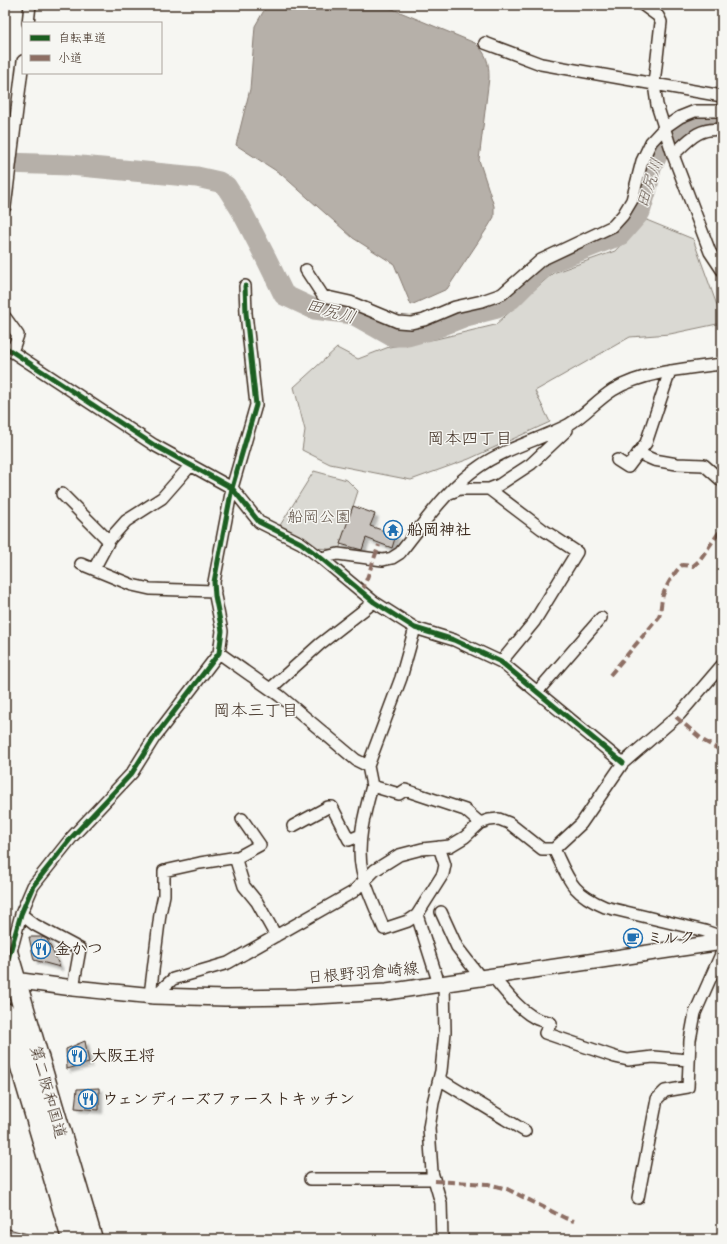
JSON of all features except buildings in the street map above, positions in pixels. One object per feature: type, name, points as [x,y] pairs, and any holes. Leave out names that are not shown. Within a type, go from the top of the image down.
[{"type":"highway","name":"第二阪和国道","points":[[8,965],[92,1239]]},
{"type":"highway","name":"第二阪和国道","points":[[5,1013],[9,1041],[72,1239]]},
{"type":"main road","name":"日根野羽倉崎線","points":[[8,965],[73,988],[152,995],[225,998],[297,997],[388,992],[722,942]]},
{"type":"street","points":[[28,22],[30,5]]},
{"type":"street","points":[[643,5],[658,16],[661,22],[654,84],[657,105],[673,155],[710,252],[722,270]]},
{"type":"street","points":[[485,43],[541,64],[722,96]]},
{"type":"street","points":[[5,207],[22,69]]},
{"type":"street","points":[[306,270],[322,296],[350,302],[398,322],[411,324],[455,307],[482,301],[502,294],[542,260],[613,226],[623,215],[632,200],[642,161],[651,142],[664,128],[680,117],[695,111],[722,111]]},
{"type":"street","points":[[673,155],[694,135],[705,130],[722,130]]},
{"type":"street","points":[[8,965],[22,914],[33,886],[72,837],[132,774],[154,738],[219,652],[222,631],[214,582],[232,488],[256,405],[246,313],[245,286]]},
{"type":"street","points":[[5,317],[18,336],[8,349],[154,445],[232,488],[259,522],[301,543],[374,602],[416,628],[454,640],[501,662],[623,763]]},
{"type":"street","points":[[449,494],[460,489],[489,490],[514,476],[531,464],[577,419],[614,390],[633,381],[670,371],[722,364]]},
{"type":"street","points":[[617,460],[628,467],[646,444],[670,371]]},
{"type":"street","points":[[321,558],[338,554],[383,560],[392,558],[400,553],[462,480],[480,466],[503,454],[554,432],[577,419]]},
{"type":"street","points":[[638,453],[654,460],[677,464],[704,465],[722,481]]},
{"type":"street","points":[[94,569],[109,542],[126,521],[162,498],[191,465]]},
{"type":"street","points":[[489,490],[542,529],[577,552],[534,622],[501,662]]},
{"type":"street","points":[[62,494],[109,542]]},
{"type":"street","points":[[81,564],[132,585],[150,589],[215,591]]},
{"type":"street","points":[[270,689],[320,644],[374,602]]},
{"type":"street","points":[[537,692],[601,618]]},
{"type":"street","points":[[416,628],[401,678],[368,766],[372,786],[365,810],[361,835],[362,870],[384,929],[408,922],[417,915],[443,874],[445,865],[439,847]]},
{"type":"street","points":[[219,652],[270,689],[356,760],[368,766]]},
{"type":"street","points":[[152,995],[173,979],[228,963],[276,936],[353,892],[375,870],[399,855],[422,849],[450,846],[465,837],[480,823],[499,819],[509,823],[542,849],[554,849],[581,824],[623,763],[680,714],[722,665]]},
{"type":"street","points":[[372,786],[399,794],[406,790],[465,810],[480,823]]},
{"type":"street","points":[[293,826],[328,807],[332,807],[349,840],[361,835]]},
{"type":"street","points":[[152,995],[164,895],[164,871],[235,857],[260,845],[242,818]]},
{"type":"street","points":[[554,849],[569,882],[580,895],[591,901],[605,907],[705,931],[722,937]]},
{"type":"street","points":[[235,857],[244,886],[257,902],[276,936]]},
{"type":"street","points":[[441,912],[457,947],[487,977],[527,1013],[536,1019],[551,1023],[545,1033],[628,1060],[653,1057],[689,1060]]},
{"type":"street","points":[[22,914],[35,925],[80,949],[73,988]]},
{"type":"street","points":[[417,915],[442,984],[445,1032],[441,1071],[433,1103],[429,1128],[429,1150],[434,1179],[441,1203],[442,1239]]},
{"type":"street","points":[[638,1198],[657,1099],[665,1091],[688,1087],[690,1040],[695,1013],[722,952]]},
{"type":"street","points":[[439,1079],[525,1131]]},
{"type":"street","points":[[310,1179],[434,1179]]},
{"type":"green space","points":[[644,219],[693,239],[722,319],[722,323],[670,334],[630,337],[535,391],[550,422],[469,459],[411,480],[330,464],[302,450],[305,430],[294,387],[337,348],[358,359],[389,347],[436,339],[495,325],[553,273],[615,251]]},
{"type":"green space","name":"船岡公園","points":[[314,471],[347,480],[358,491],[339,550],[317,548],[300,541],[279,527]]},
{"type":"shaded area","points":[[268,5],[383,5],[475,43],[485,55],[488,63],[489,78],[479,160],[494,206],[494,217],[447,289],[411,305],[394,264],[353,238],[281,174],[236,145],[250,89],[255,26]]},
{"type":"waterway","name":"田尻川","points":[[5,163],[70,165],[197,177],[219,182],[226,186],[240,208],[284,295],[314,309],[353,314],[392,336],[408,336],[433,329],[466,316],[497,308],[511,299],[546,264],[620,235],[640,212],[647,189],[651,168],[666,140],[693,121],[715,117],[722,118]]},
{"type":"marked path","points":[[610,675],[659,617],[663,595],[668,583],[676,571],[682,565],[693,566],[699,561],[722,528]]},
{"type":"marked path","points":[[362,592],[379,545]]},
{"type":"marked path","points":[[676,717],[704,741],[722,751]]},
{"type":"marked path","points":[[435,1181],[488,1184],[507,1189],[574,1221]]},
{"type":"cycle path","points":[[8,959],[21,914],[33,886],[72,837],[132,773],[154,738],[219,653],[222,631],[215,596],[214,582],[232,488],[256,405],[246,313],[245,286]]},
{"type":"cycle path","points":[[5,347],[154,445],[232,488],[259,522],[301,543],[374,602],[415,628],[454,640],[501,662],[623,763]]},
{"type":"place","name":"船岡神社","points":[[393,530]]},
{"type":"place","name":"ミルク","points":[[633,938]]},
{"type":"place","name":"金かつ","points":[[41,949]]},
{"type":"place","name":"大阪王将","points":[[77,1056]]},
{"type":"place","name":"ウェンディーズファーストキッチン","points":[[88,1099]]},
{"type":"district","name":"岡本四丁目","points":[[470,438]]},
{"type":"district","name":"岡本三丁目","points":[[256,710]]}]
